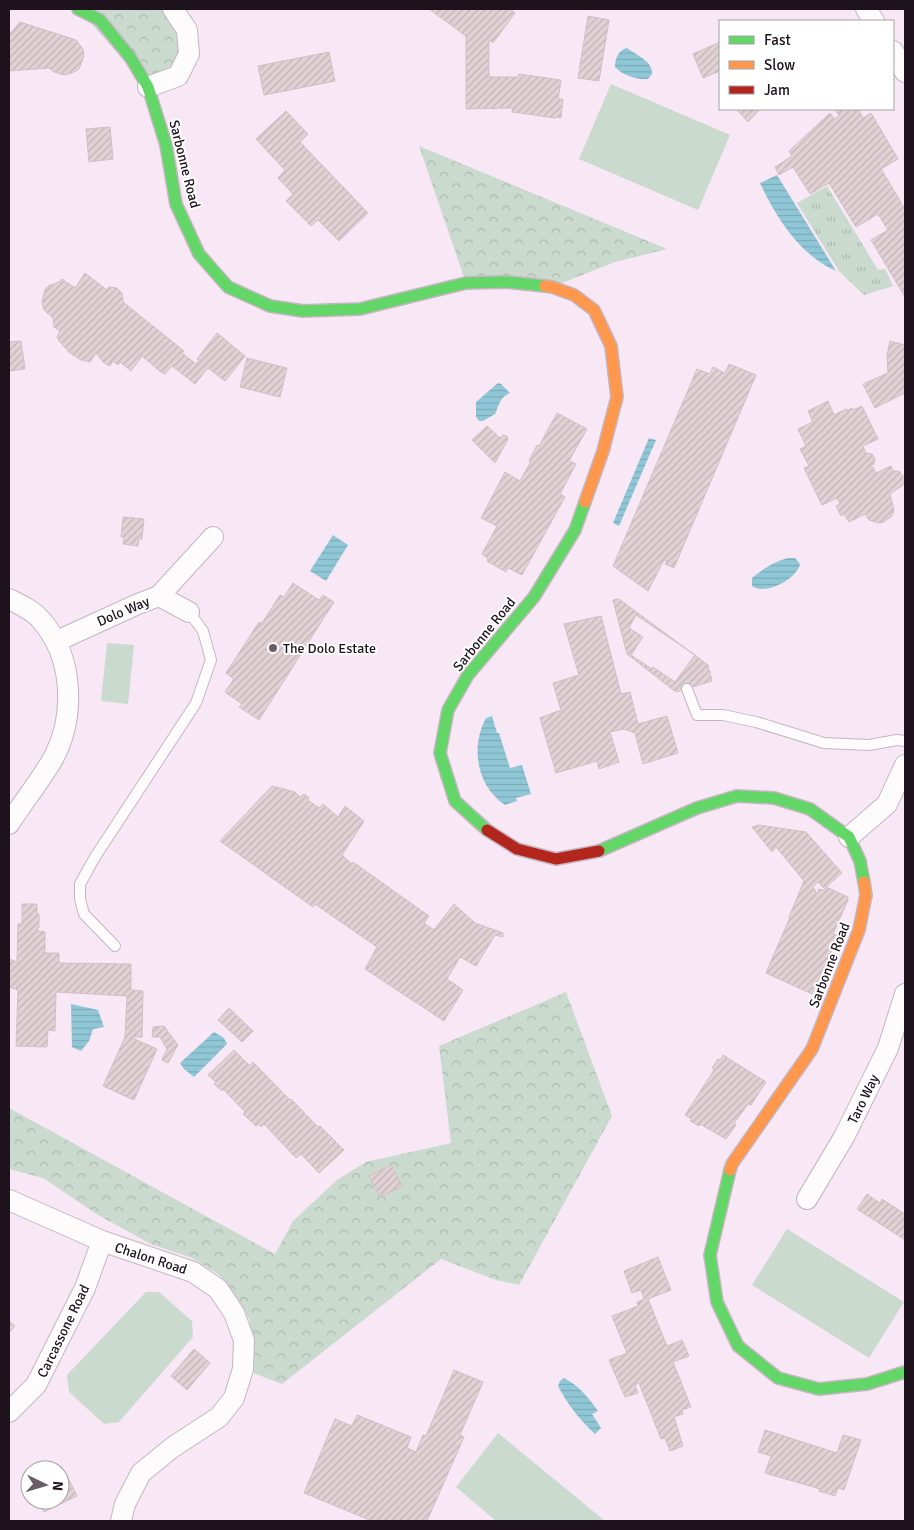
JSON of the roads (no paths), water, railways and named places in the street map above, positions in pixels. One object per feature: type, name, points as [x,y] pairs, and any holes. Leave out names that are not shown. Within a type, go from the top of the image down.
[{"type":"street","name":"Sarbonne Road","points":[[78,9],[100,20],[130,57],[148,87],[166,145],[176,204],[199,254],[228,287],[270,306],[303,311],[360,309],[466,283],[507,282],[552,287],[574,295],[594,310],[611,346],[617,397],[603,451],[575,530],[534,597],[468,675],[448,710],[440,753],[455,801],[481,826],[517,849],[556,859],[602,851],[697,808],[737,796],[774,798],[810,809],[849,837],[860,861],[866,896],[859,930],[812,1049],[732,1164],[710,1255],[717,1302],[738,1346],[778,1378],[819,1389],[867,1384],[905,1372]]},
{"type":"street","points":[[148,87],[178,76],[189,54],[187,30],[173,9]]},
{"type":"street","points":[[866,9],[873,20]]},
{"type":"street","points":[[894,53],[905,72]]},
{"type":"street","points":[[159,596],[213,537]]},
{"type":"street","name":"Dolo Way","points":[[57,640],[159,596],[189,612]]},
{"type":"street","points":[[9,599],[40,618],[57,640],[65,666],[68,700],[65,729],[54,756],[9,824]]},
{"type":"street","points":[[849,837],[886,804],[905,765]]},
{"type":"street","name":"Taro Way","points":[[807,1199],[844,1137],[888,1048],[905,994]]},
{"type":"street","name":"Chalon Road","points":[[9,1200],[102,1241],[193,1272],[218,1289],[234,1313],[244,1340],[244,1369],[234,1398],[219,1417],[173,1447],[141,1473],[124,1504],[121,1521]]},
{"type":"street","name":"Carcassone Road","points":[[9,1412],[36,1385],[85,1288],[102,1241]]},
{"type":"lane","points":[[115,946],[84,914],[80,899],[80,884],[95,856],[196,703],[210,660],[203,632],[189,612]]},
{"type":"lane","points":[[687,689],[697,715],[723,716],[756,722],[824,743],[869,744],[897,740],[905,741]]},
{"type":"water","points":[[627,48],[650,65],[652,74],[648,79],[630,76],[615,67],[618,55]]},
{"type":"water","points":[[777,175],[836,271],[823,264],[800,245],[790,234],[774,209],[760,183]]},
{"type":"water","points":[[498,383],[510,393],[502,399],[495,414],[483,421],[479,421],[476,417],[476,402]]},
{"type":"water","points":[[649,438],[656,440],[619,526],[613,523]]},
{"type":"water","points":[[333,535],[348,545],[326,581],[310,571]]},
{"type":"water","points":[[788,558],[795,558],[800,564],[798,570],[787,580],[765,589],[758,589],[752,586],[752,578],[756,574],[774,563]]},
{"type":"water","points":[[492,716],[510,768],[522,765],[531,794],[516,798],[517,801],[505,805],[488,788],[479,766],[478,742],[481,730],[486,718]]},
{"type":"water","points":[[71,1004],[98,1010],[104,1027],[93,1029],[89,1041],[81,1051],[72,1047]]},
{"type":"water","points":[[214,1032],[224,1038],[227,1044],[194,1077],[180,1063]]},
{"type":"water","points":[[564,1378],[583,1392],[598,1411],[592,1414],[601,1428],[595,1434],[574,1412],[558,1386]]},
{"type":"place","name":"The Dolo Estate","points":[[273,648]]}]
